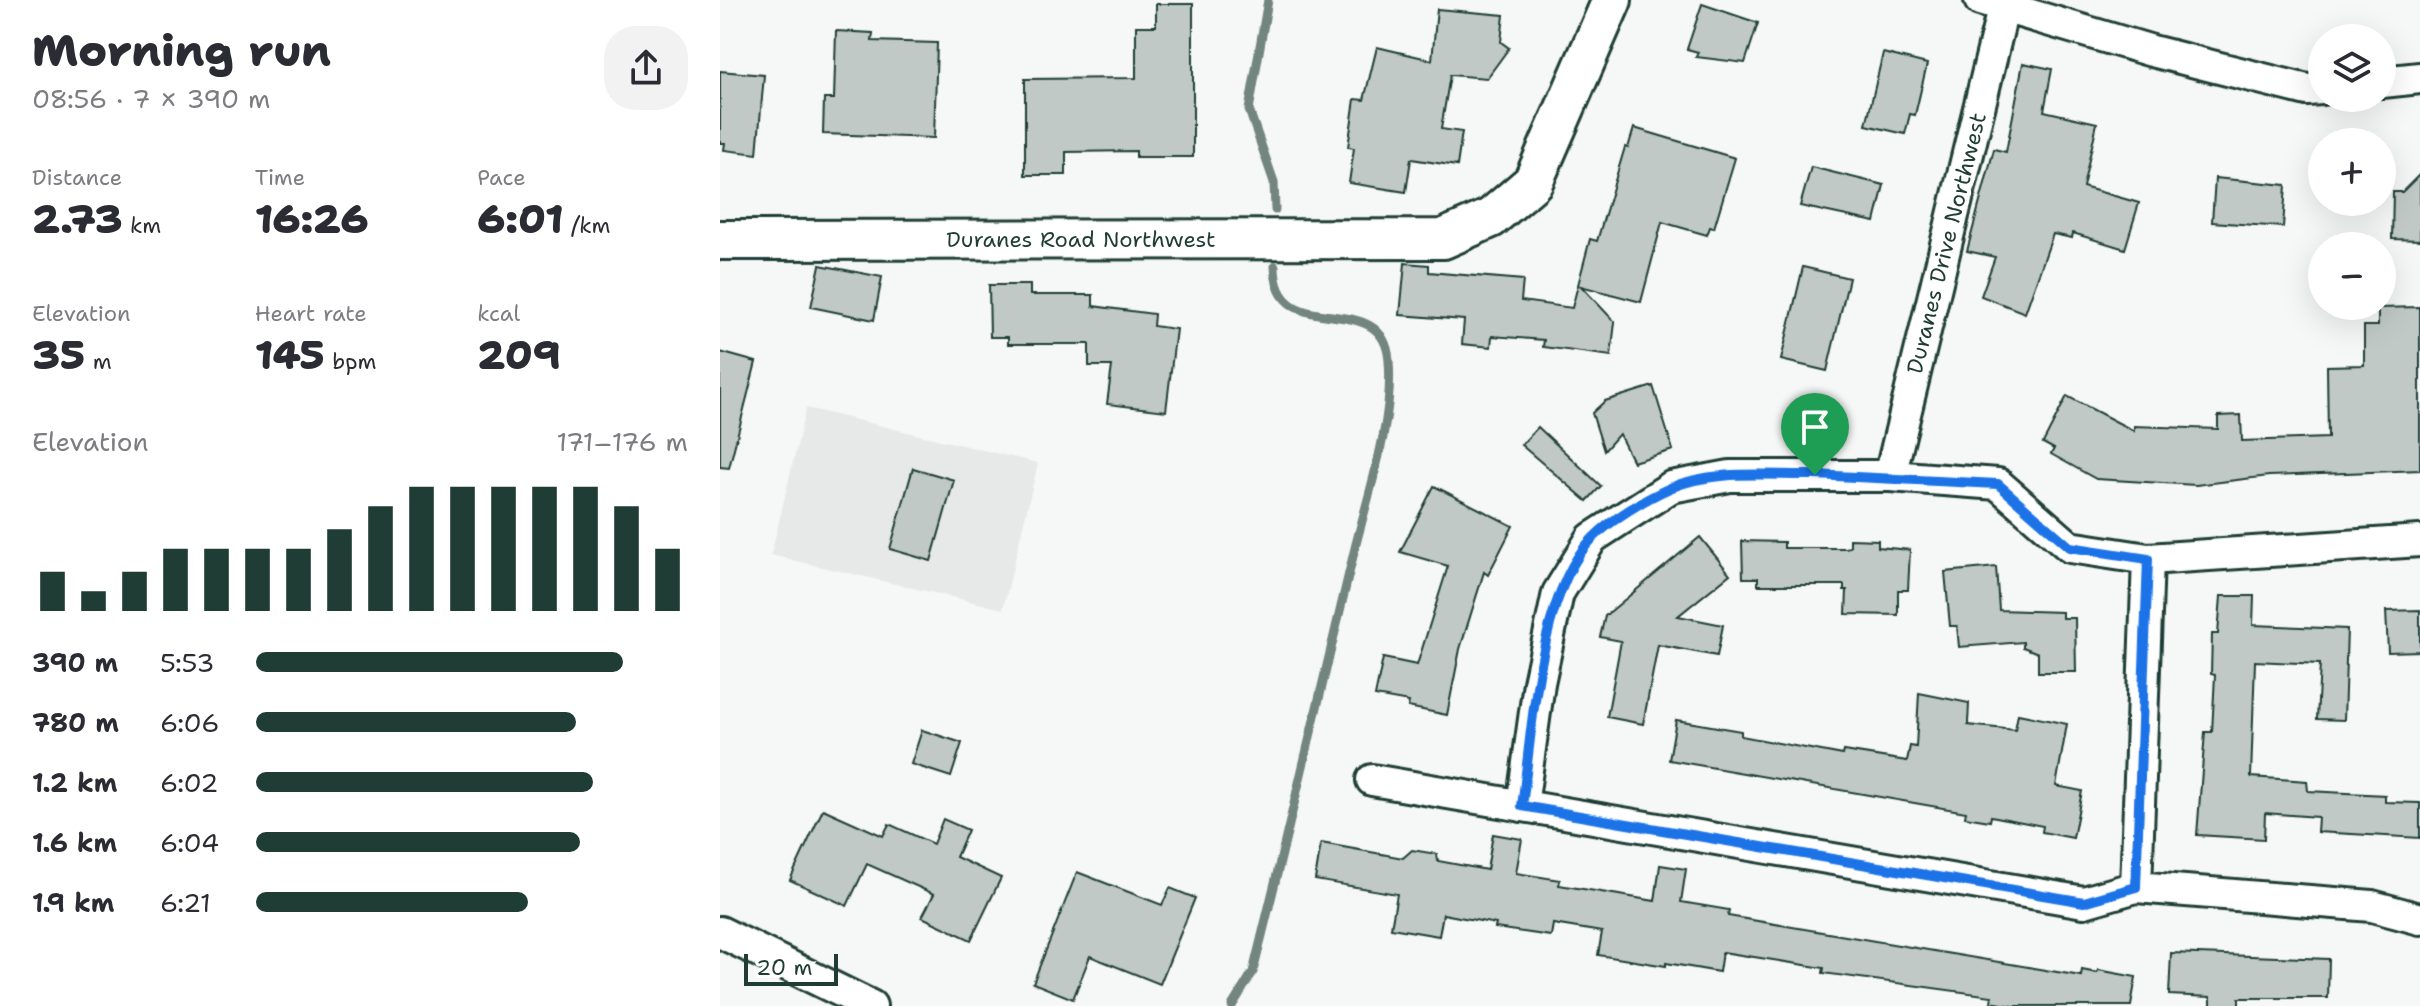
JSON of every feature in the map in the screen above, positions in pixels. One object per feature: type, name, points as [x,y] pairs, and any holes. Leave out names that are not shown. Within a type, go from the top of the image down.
[{"type":"street","name":"Duranes Road Northwest","points":[[720,240],[1443,239],[1491,218],[1533,182],[1612,0]]},
{"type":"street","points":[[1991,4],[2292,87],[2308,88]]},
{"type":"street","name":"Duranes Drive Northwest","points":[[1890,476],[1991,4]]},
{"type":"street","points":[[2396,81],[2420,78]]},
{"type":"street","points":[[1522,806],[1539,683],[1558,593],[1592,538],[1671,487],[1730,476],[1890,476],[1998,484],[2070,547],[2148,559],[2420,541]]},
{"type":"street","points":[[2136,887],[2148,559]]},
{"type":"street","points":[[1372,780],[2084,902],[2136,887],[2372,906],[2420,919]]},
{"type":"street","points":[[720,932],[871,1006]]},
{"type":"shaded area","points":[[806,408],[1038,463],[1003,609],[771,555]]},
{"type":"building","points":[[1156,4],[1193,4],[1193,157],[1136,157],[1136,151],[1066,152],[1066,175],[1025,175],[1025,79],[1136,78],[1136,26],[1156,26]]},
{"type":"building","points":[[1702,4],[1758,23],[1745,63],[1696,57],[1698,52],[1687,49]]},
{"type":"building","points":[[1437,9],[1504,15],[1501,42],[1509,48],[1487,78],[1450,75],[1441,129],[1462,132],[1457,166],[1411,159],[1406,192],[1349,183],[1354,148],[1348,147],[1355,99],[1364,100],[1377,47],[1432,60]]},
{"type":"building","points":[[836,31],[873,33],[872,41],[937,43],[934,138],[823,134],[824,99],[834,99]]},
{"type":"building","points":[[1883,53],[1927,64],[1915,115],[1910,114],[1905,134],[1866,125]]},
{"type":"building","points":[[2023,63],[2052,69],[2044,111],[2097,123],[2083,187],[2139,203],[2125,249],[2073,233],[2072,238],[2053,234],[2025,313],[1981,296],[1995,257],[1967,251],[1994,149],[2006,152]]},
{"type":"building","points":[[720,71],[764,75],[757,154],[724,150],[725,143],[720,143]]},
{"type":"building","points":[[1634,128],[1735,158],[1714,228],[1710,227],[1707,235],[1662,222],[1641,302],[1581,286],[1615,322],[1611,356],[1543,347],[1544,340],[1492,336],[1491,347],[1462,344],[1464,320],[1400,315],[1405,263],[1429,265],[1429,272],[1523,280],[1521,301],[1572,308],[1590,239],[1597,241],[1625,147],[1628,148]]},
{"type":"building","points":[[1811,167],[1884,185],[1875,222],[1800,206]]},
{"type":"building","points":[[2420,174],[2420,240],[2396,239],[2396,232],[2392,232],[2396,192],[2402,192]]},
{"type":"building","points":[[2215,178],[2286,185],[2283,227],[2212,222]]},
{"type":"building","points":[[820,265],[882,277],[874,320],[811,307]]},
{"type":"building","points":[[1803,267],[1849,278],[1827,371],[1781,360]]},
{"type":"building","points":[[989,285],[1030,285],[1030,295],[1093,295],[1093,306],[1154,314],[1153,326],[1176,329],[1166,411],[1107,404],[1112,366],[1089,366],[1089,344],[1008,344],[1008,337],[990,337]]},
{"type":"building","points":[[2420,307],[2420,470],[2269,476],[2196,485],[2096,479],[2051,454],[2054,449],[2043,443],[2067,396],[2134,431],[2134,426],[2218,429],[2218,416],[2241,415],[2242,441],[2328,438],[2327,366],[2364,365],[2364,326],[2378,326],[2378,320],[2396,320],[2396,308]]},
{"type":"building","points":[[720,352],[756,362],[729,468],[720,467]]},
{"type":"building","points":[[1653,386],[1673,450],[1633,462],[1619,434],[1604,451],[1592,413],[1605,401]]},
{"type":"building","points":[[1538,427],[1601,486],[1587,501],[1521,445]]},
{"type":"building","points":[[913,468],[954,480],[931,561],[890,549]]},
{"type":"building","points":[[1434,486],[1513,526],[1488,575],[1484,572],[1460,649],[1447,715],[1408,707],[1409,702],[1375,696],[1383,658],[1417,665],[1448,566],[1400,552]]},
{"type":"building","points":[[1700,537],[1730,574],[1678,616],[1723,625],[1717,656],[1658,645],[1643,724],[1607,717],[1621,641],[1600,637],[1605,616]]},
{"type":"building","points":[[1850,539],[1878,540],[1878,547],[1910,550],[1908,590],[1898,590],[1898,615],[1846,614],[1847,590],[1844,590],[1844,585],[1758,585],[1758,578],[1743,578],[1742,541],[1784,542],[1784,548],[1845,548],[1850,547]]},
{"type":"building","points":[[1996,567],[1999,610],[2062,612],[2062,618],[2075,618],[2076,672],[2038,672],[2038,653],[2023,647],[2023,642],[1959,647],[1957,626],[1950,626],[1945,572]]},
{"type":"building","points":[[2221,596],[2254,596],[2253,625],[2347,629],[2344,720],[2317,719],[2320,664],[2255,661],[2251,777],[2307,781],[2308,791],[2385,795],[2385,802],[2420,803],[2420,838],[2317,832],[2318,817],[2265,813],[2264,839],[2197,835],[2205,732],[2212,732],[2215,675],[2211,674],[2212,634],[2218,634]]},
{"type":"building","points":[[2420,610],[2420,651],[2388,652],[2386,611]]},
{"type":"building","points":[[1919,693],[1969,703],[1968,725],[2015,730],[2018,714],[2067,724],[2056,786],[2082,791],[2073,838],[2042,832],[2043,826],[1991,816],[1990,821],[1965,817],[1966,812],[1669,760],[1676,720],[1741,731],[1741,736],[1843,755],[1844,751],[1907,761],[1910,746],[1916,747]]},
{"type":"building","points":[[922,730],[962,743],[951,777],[911,764]]},
{"type":"building","points":[[823,809],[883,836],[889,824],[933,844],[943,819],[968,830],[956,857],[1001,878],[971,940],[922,917],[934,894],[867,864],[847,906],[790,880]]},
{"type":"building","points":[[1493,834],[1522,839],[1516,873],[1560,880],[1559,885],[1655,901],[1660,865],[1686,869],[1681,902],[1729,910],[1728,916],[2081,976],[2082,970],[2097,973],[2098,970],[2136,977],[2131,1006],[2013,1006],[1991,1002],[1992,996],[1823,973],[1824,968],[1722,952],[1719,972],[1666,963],[1666,966],[1598,955],[1602,932],[1553,924],[1551,936],[1495,928],[1496,924],[1443,914],[1439,936],[1391,928],[1397,894],[1315,880],[1321,843],[1403,858],[1412,850],[1437,854],[1438,861],[1487,870]]},
{"type":"building","points":[[1077,872],[1162,905],[1170,888],[1195,898],[1160,984],[1090,956],[1073,999],[1033,983]]},
{"type":"building","points":[[2171,953],[2329,959],[2328,998],[2239,998],[2239,1006],[2211,1006],[2211,997],[2169,995]]},
{"type":"waterway","points":[[1268,0],[1249,110],[1274,182],[1275,210]]},
{"type":"waterway","points":[[1232,1006],[1253,972],[1379,457],[1390,384],[1389,361],[1383,338],[1369,325],[1292,305],[1280,291],[1275,266]]},
{"type":"route","points":[[1815,475],[1890,476],[1998,484],[2070,547],[2148,559],[2136,887],[2084,902],[1522,806],[1539,683],[1558,593],[1592,538],[1671,487],[1730,476],[1815,475]]}]
